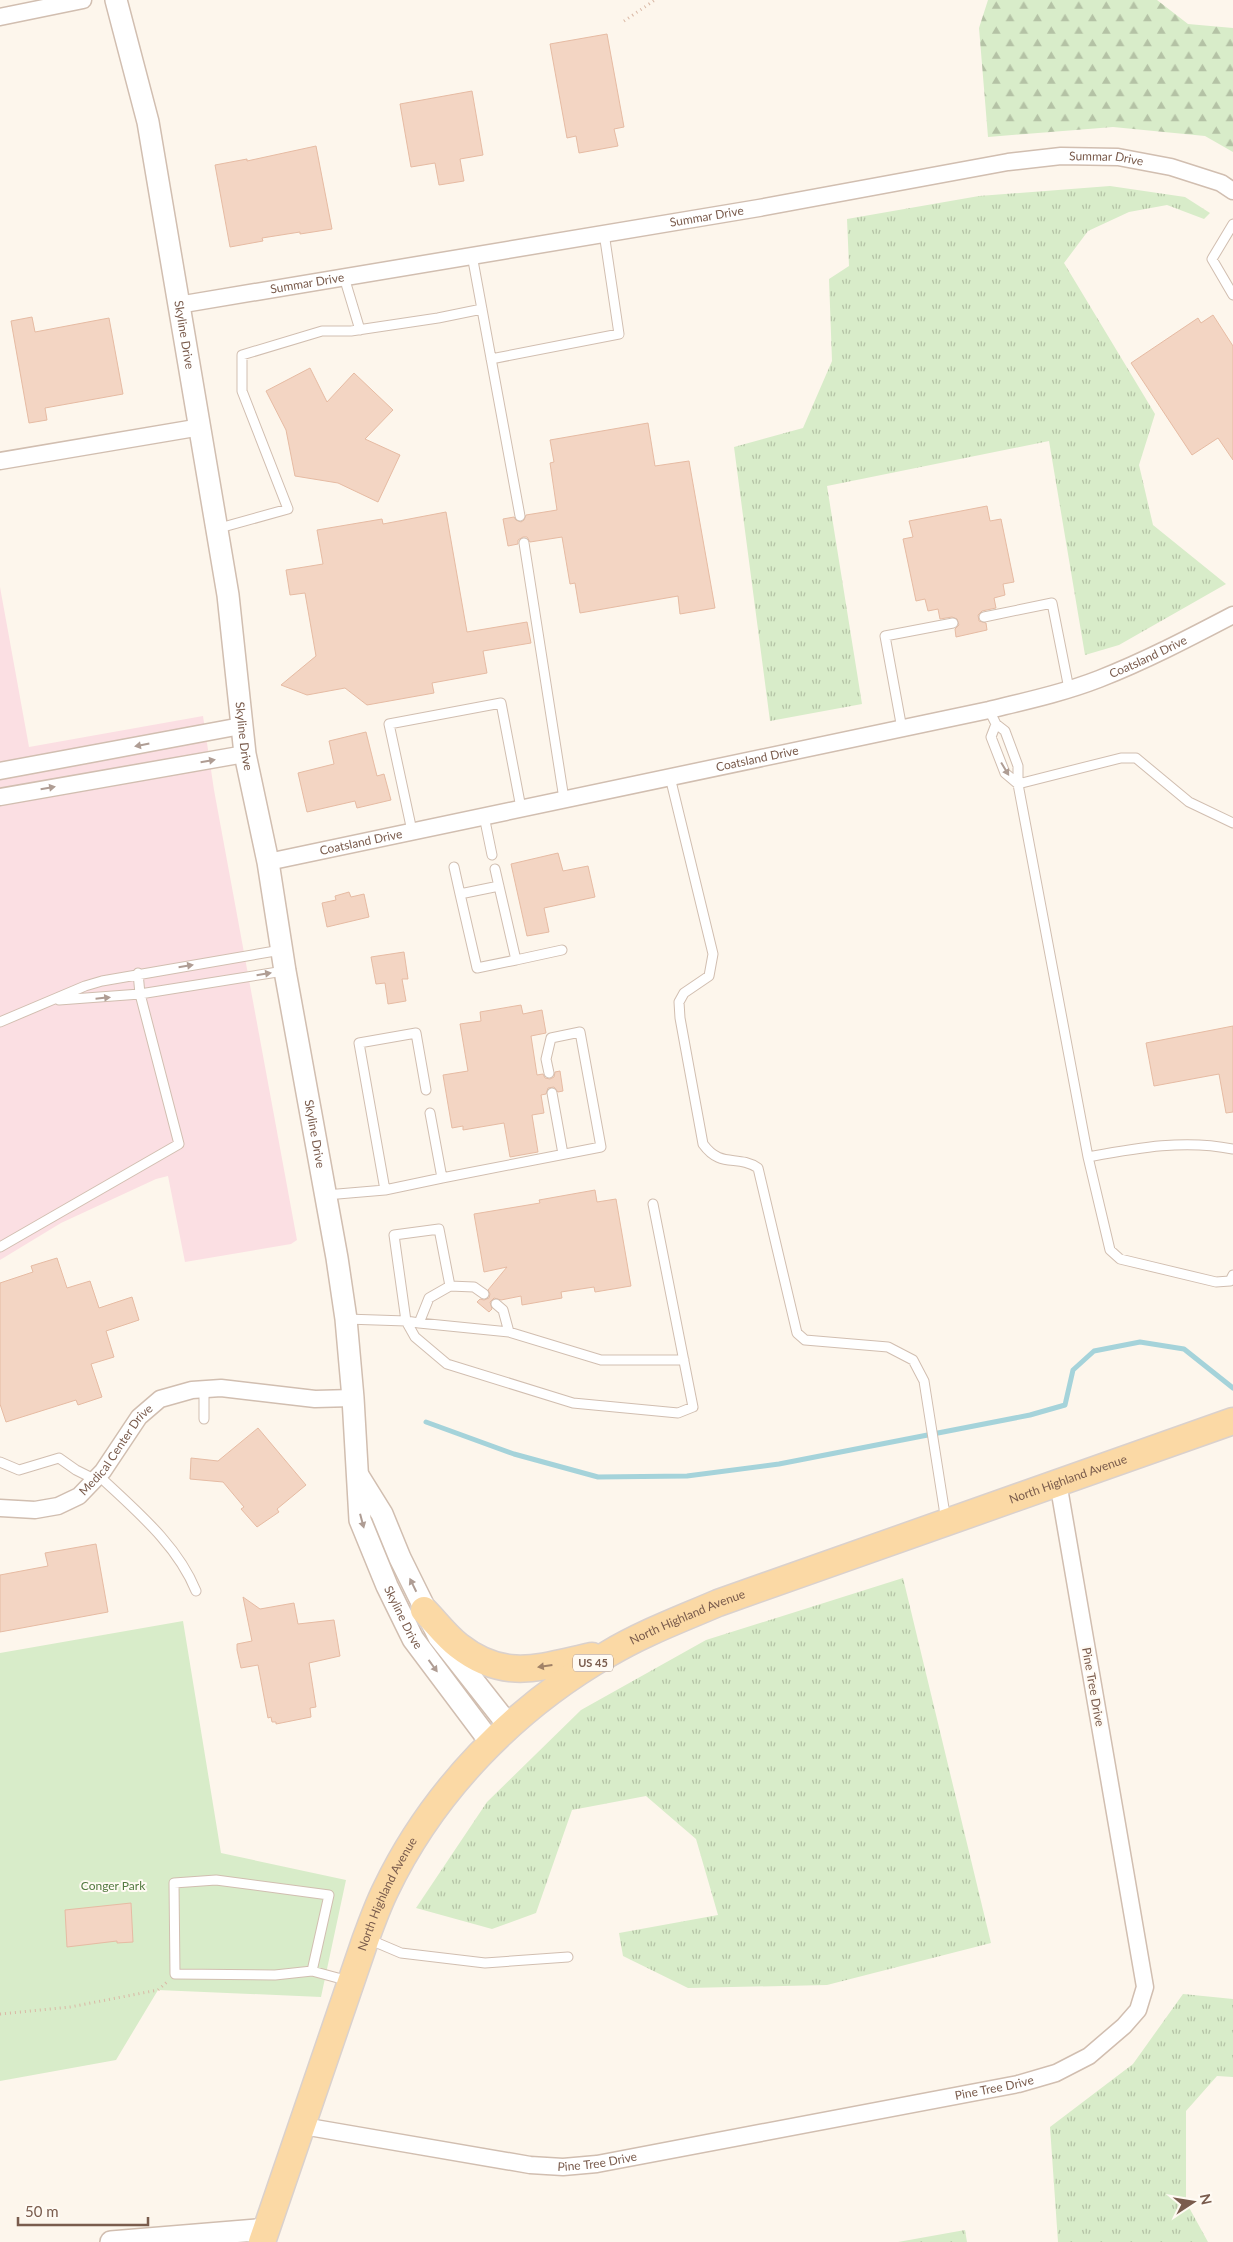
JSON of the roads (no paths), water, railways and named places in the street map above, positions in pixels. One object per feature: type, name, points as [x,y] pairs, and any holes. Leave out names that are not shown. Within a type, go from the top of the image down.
[{"type":"main road","name":"North Highland Avenue","points":[[265,2235],[366,1938],[385,1890],[404,1855],[435,1809],[500,1735],[531,1705],[566,1680],[610,1653],[659,1628],[718,1604],[1233,1421]]},
{"type":"main road","points":[[424,1610],[459,1646],[488,1664],[510,1670],[549,1665],[610,1653]]},
{"type":"street","points":[[0,17],[83,0]]},
{"type":"street","name":"Skyline Drive","points":[[116,0],[148,122],[228,595],[245,754],[268,862],[281,950],[326,1195],[346,1319],[360,1520],[387,1586],[413,1639],[500,1735]]},
{"type":"street","name":"Summar Drive","points":[[178,305],[759,208],[1008,162],[1061,156],[1118,157],[1162,166],[1221,183],[1233,191]]},
{"type":"street","points":[[0,461],[201,427]]},
{"type":"street","name":"Coatsland Drive","points":[[268,862],[902,729],[992,717],[1151,657],[1233,615]]},
{"type":"street","points":[[0,771],[242,726]]},
{"type":"street","points":[[0,797],[245,754]]},
{"type":"street","name":"Medical Center Drive","points":[[0,1508],[35,1510],[58,1506],[79,1496],[103,1471],[139,1417],[160,1400],[192,1390],[221,1388],[315,1399],[353,1398]]},
{"type":"street","name":"Skyline Drive","points":[[356,1473],[382,1514],[424,1610],[500,1735]]},
{"type":"street","name":"Pine Tree Drive","points":[[303,2126],[530,2166],[563,2167],[597,2164],[1018,2084],[1056,2073],[1089,2056],[1124,2026],[1138,2010],[1145,1987],[1058,1482]]},
{"type":"street","points":[[111,2242],[265,2235]]},
{"type":"lane","points":[[1233,224],[1212,259],[1233,295]]},
{"type":"lane","points":[[491,359],[619,334],[604,233]]},
{"type":"lane","points":[[472,256],[520,516]]},
{"type":"lane","points":[[344,277],[360,330]]},
{"type":"lane","points":[[216,530],[288,509],[242,391],[242,355],[322,331],[360,330],[482,309]]},
{"type":"lane","points":[[524,543],[564,800]]},
{"type":"lane","points":[[984,617],[1052,603],[1069,689]]},
{"type":"lane","points":[[902,729],[885,636],[953,623]]},
{"type":"lane","points":[[412,831],[390,724],[501,703],[521,808]]},
{"type":"lane","points":[[992,717],[991,737],[1005,772],[1018,784]]},
{"type":"lane","points":[[992,717],[1005,731],[1018,766],[1018,784],[1088,1157],[1110,1250],[1120,1259],[1216,1282],[1230,1281],[1233,1276]]},
{"type":"lane","points":[[1018,784],[1121,758],[1136,758],[1189,802],[1233,823]]},
{"type":"lane","points":[[670,777],[713,954],[709,976],[698,985],[684,992],[678,1002],[703,1144],[711,1156],[729,1161],[750,1163],[758,1168],[797,1333],[806,1340],[888,1347],[913,1360],[924,1381],[946,1522]]},
{"type":"lane","points":[[484,816],[492,855]]},
{"type":"lane","points":[[454,867],[477,968],[562,950]]},
{"type":"lane","points":[[496,869],[516,960]]},
{"type":"lane","points":[[460,894],[499,886]]},
{"type":"lane","points":[[0,1022],[85,986],[138,974],[281,950]]},
{"type":"lane","points":[[54,1000],[85,1000],[140,994],[285,971]]},
{"type":"lane","points":[[0,1247],[180,1144],[140,994],[138,974]]},
{"type":"lane","points":[[326,1195],[385,1190],[600,1147],[580,1032],[551,1038],[546,1059],[549,1073]]},
{"type":"lane","points":[[385,1190],[359,1043],[416,1034],[426,1090]]},
{"type":"lane","points":[[552,1093],[563,1154]]},
{"type":"lane","points":[[430,1113],[442,1178]]},
{"type":"lane","points":[[1088,1157],[1150,1145],[1209,1144],[1233,1149]]},
{"type":"lane","points":[[450,1286],[439,1229],[394,1235],[406,1321],[416,1337],[447,1364],[573,1403],[678,1414],[693,1407],[653,1204]]},
{"type":"lane","points":[[419,1323],[429,1298],[450,1286],[474,1287],[484,1294]]},
{"type":"lane","points":[[496,1304],[503,1310],[509,1332]]},
{"type":"lane","points":[[346,1319],[406,1321],[509,1332],[601,1360],[684,1360]]},
{"type":"lane","points":[[204,1389],[204,1419]]},
{"type":"lane","points":[[0,1462],[19,1470],[59,1458],[76,1470],[96,1477],[153,1526],[189,1573],[196,1591]]},
{"type":"lane","points":[[312,1972],[329,1895],[216,1880],[174,1883],[175,1974],[275,1976],[312,1972],[351,1982]]},
{"type":"lane","points":[[366,1938],[401,1953],[485,1963],[568,1957]]},
{"type":"waterway","points":[[426,1422],[514,1454],[598,1477],[687,1476],[779,1464],[1030,1415],[1065,1405],[1073,1370],[1094,1351],[1140,1342],[1184,1349],[1233,1388]]},
{"type":"park label","name":"Conger Park","points":[[113,1886]]}]
